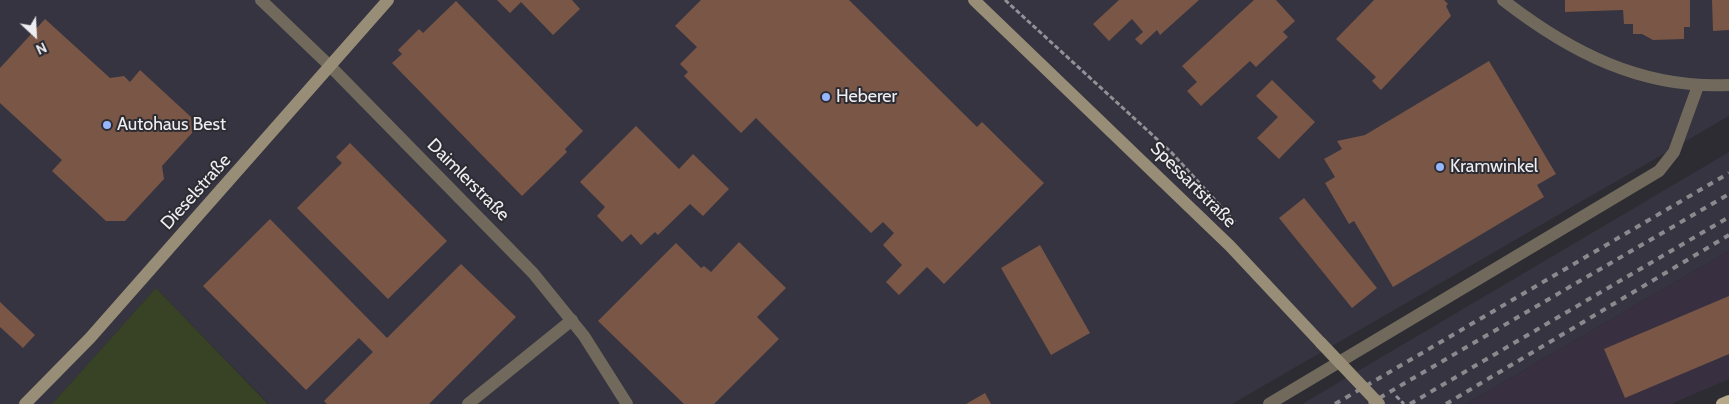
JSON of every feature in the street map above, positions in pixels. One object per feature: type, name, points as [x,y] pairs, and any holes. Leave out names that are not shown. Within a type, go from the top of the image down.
[{"type":"main road","name":"Dieselstraße","points":[[25,404],[90,338],[331,67],[388,0]]},
{"type":"main road","name":"Spessartstraße","points":[[974,0],[1230,246],[1379,404]]},
{"type":"main road","points":[[1722,404],[1729,401]]},
{"type":"street","name":"Daimlerstraße","points":[[261,0],[331,67],[504,242],[572,320],[628,404]]},
{"type":"street","points":[[1502,0],[1550,34],[1599,61],[1639,74],[1698,86],[1729,85]]},
{"type":"street","points":[[1268,404],[1654,175],[1674,152],[1698,86]]},
{"type":"street","points":[[468,404],[572,320]]},
{"type":"path","points":[[1005,0],[1171,152],[1238,225]]},
{"type":"shaded area","points":[[0,0],[1729,0],[1729,116],[1232,404],[269,404],[156,288],[52,404],[0,404]]},
{"type":"shaded area","points":[[1729,152],[1729,251],[1466,404],[1302,404]]},
{"type":"shaded area","points":[[1729,251],[1729,379],[1671,404],[1466,404]]},
{"type":"green space","points":[[156,288],[268,404],[52,404]]},
{"type":"building","points":[[497,0],[572,0],[580,9],[553,35],[521,2],[510,13]]},
{"type":"building","name":"Heberer","points":[[701,0],[849,0],[977,127],[982,122],[1044,183],[944,284],[927,267],[899,295],[886,282],[902,265],[883,245],[894,233],[883,222],[871,233],[756,118],[741,133],[684,76],[688,72],[680,64],[697,47],[675,26]]},
{"type":"building","points":[[1119,0],[1199,0],[1160,35],[1157,30],[1141,45],[1135,39],[1143,32],[1132,19],[1109,41],[1093,24]]},
{"type":"building","points":[[1254,0],[1276,0],[1295,21],[1283,32],[1288,37],[1256,67],[1250,61],[1201,106],[1187,91],[1197,82],[1182,66]]},
{"type":"building","points":[[1374,0],[1444,0],[1448,4],[1446,6],[1451,16],[1381,90],[1372,81],[1376,77],[1336,39]]},
{"type":"building","points":[[1565,0],[1690,0],[1690,27],[1684,27],[1684,39],[1653,40],[1642,34],[1633,34],[1633,24],[1624,24],[1623,10],[1565,12]]},
{"type":"building","points":[[1712,0],[1729,0],[1729,30],[1713,31]]},
{"type":"building","points":[[456,1],[583,131],[565,149],[567,152],[522,196],[392,63],[402,54],[398,50],[419,29],[423,33]]},
{"type":"building","name":"Autohaus Best","points":[[45,19],[110,78],[124,76],[130,82],[140,70],[191,117],[192,133],[162,166],[164,179],[125,221],[106,221],[52,171],[62,160],[0,103],[0,68]]},
{"type":"building","name":"Kramwinkel","points":[[1489,61],[1556,174],[1537,185],[1544,197],[1393,287],[1354,221],[1349,224],[1325,183],[1335,177],[1324,159],[1342,149],[1337,141],[1365,135]]},
{"type":"building","points":[[1272,80],[1315,122],[1279,159],[1257,138],[1278,117],[1256,96]]},
{"type":"building","points":[[636,126],[679,169],[693,154],[729,189],[703,216],[690,204],[658,235],[655,232],[641,245],[631,234],[622,242],[597,216],[605,207],[580,182]]},
{"type":"building","points":[[350,143],[447,241],[388,299],[297,208],[342,163],[336,157]]},
{"type":"building","points":[[1304,198],[1377,288],[1352,308],[1279,218]]},
{"type":"building","points":[[270,219],[387,338],[461,264],[516,317],[429,404],[327,404],[324,401],[373,352],[359,338],[306,390],[203,286]]},
{"type":"building","points":[[739,242],[786,288],[757,317],[779,339],[714,404],[684,404],[598,321],[676,243],[701,268],[704,266],[711,272]]},
{"type":"building","points":[[1040,245],[1090,333],[1051,355],[1001,268]]},
{"type":"building","points":[[1729,296],[1729,354],[1625,398],[1604,349]]},
{"type":"building","points":[[0,302],[35,335],[23,348],[0,327]]},
{"type":"building","points":[[985,393],[991,404],[966,404]]},
{"type":"railway","points":[[1335,404],[1729,173]]},
{"type":"railway","points":[[1369,404],[1729,194]]},
{"type":"railway","points":[[1410,404],[1729,217]]},
{"type":"railway","points":[[1446,404],[1729,235]]},
{"type":"place","name":"Heberer","points":[[826,97]]},
{"type":"place","name":"Autohaus Best","points":[[107,125]]},
{"type":"place","name":"Kramwinkel","points":[[1440,167]]}]
